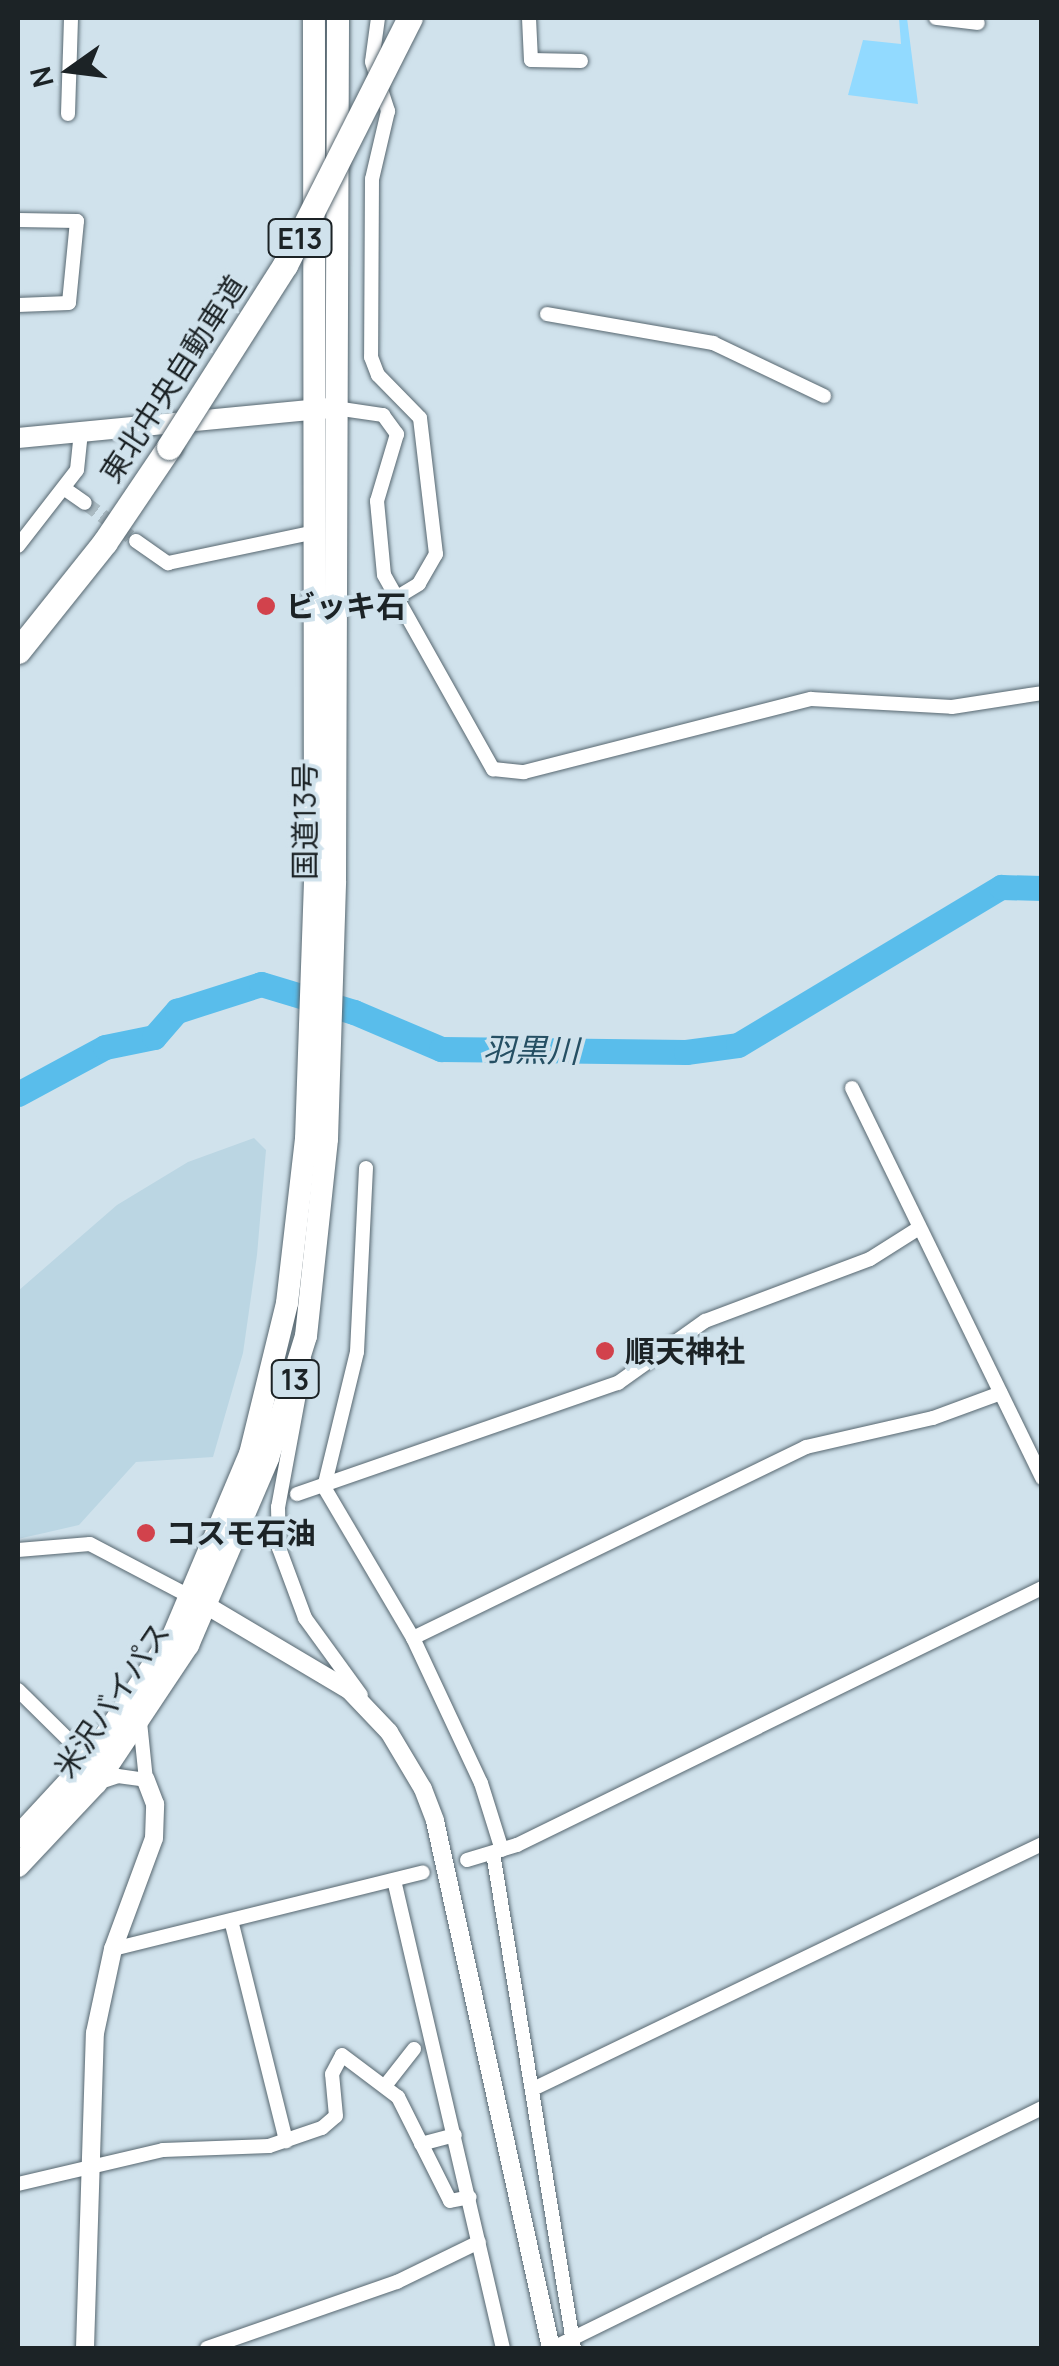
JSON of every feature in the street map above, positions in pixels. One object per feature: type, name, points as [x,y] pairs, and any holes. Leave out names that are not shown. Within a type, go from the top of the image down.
[{"type":"highway","name":"国道13号","points":[[200,1601],[281,1420],[306,1336],[325,880],[324,408],[314,18]]},
{"type":"highway","name":"国道13号","points":[[325,880],[314,532],[324,408],[338,18]]},
{"type":"highway","name":"東北中央自動車道","points":[[18,651],[105,542],[276,255],[396,18]]},
{"type":"highway","name":"東北中央自動車道","points":[[18,626],[163,444],[285,265],[410,18]]},
{"type":"highway","name":"国道13号","points":[[200,1601],[250,1454],[275,1363],[316,1139]]},
{"type":"highway","name":"米沢バイパス","points":[[18,1866],[93,1772],[140,1722],[200,1601]]},
{"type":"highway","name":"米沢バイパス","points":[[18,1838],[93,1772],[162,1653],[200,1601]]},
{"type":"main road","points":[[18,438],[324,408]]},
{"type":"street","points":[[68,114],[71,18]]},
{"type":"street","points":[[378,18],[372,62],[388,111],[372,179],[371,358],[378,374],[420,418],[435,545],[430,570],[396,598]]},
{"type":"street","points":[[529,18],[530,60],[581,61]]},
{"type":"street","points":[[936,18],[978,24]]},
{"type":"street","points":[[18,220],[77,220],[69,303],[18,305]]},
{"type":"street","points":[[546,314],[714,343],[824,396]]},
{"type":"street","points":[[324,408],[383,415],[398,434],[376,528],[396,598],[446,677],[480,755],[509,774],[811,698],[952,707],[1042,693]]},
{"type":"street","points":[[18,546],[77,470],[81,431]]},
{"type":"street","points":[[65,489],[84,503]]},
{"type":"street","points":[[136,541],[168,563],[314,532]]},
{"type":"street","points":[[852,1088],[1042,1478]]},
{"type":"street","points":[[366,1168],[357,1352],[324,1486],[412,1638],[481,1783],[498,1851],[573,2343]]},
{"type":"street","points":[[297,1494],[618,1384],[705,1321],[870,1259],[919,1228]]},
{"type":"street","points":[[306,1336],[305,1376],[278,1507],[279,1548],[305,1618],[408,1762],[436,1821],[552,2348],[573,2343],[1042,2108]]},
{"type":"street","points":[[412,1638],[822,1440],[933,1418],[1002,1394]]},
{"type":"street","points":[[18,1550],[90,1544],[313,1663],[371,1710]]},
{"type":"street","points":[[467,1860],[498,1851],[1042,1588]]},
{"type":"street","points":[[18,1690],[93,1772],[146,1780]]},
{"type":"street","points":[[85,2348],[95,2033],[113,1949],[154,1838],[155,1804],[146,1780],[140,1722]]},
{"type":"street","points":[[532,2089],[1042,1844]]},
{"type":"street","points":[[113,1949],[232,1924],[424,1872]]},
{"type":"street","points":[[394,1880],[502,2348]]},
{"type":"street","points":[[232,1924],[286,2142]]},
{"type":"street","points":[[385,2086],[414,2049]]},
{"type":"street","points":[[18,2184],[162,2150],[286,2142],[333,2123],[332,2074],[342,2055],[385,2086],[450,2201],[470,2197]]},
{"type":"street","points":[[421,2144],[455,2134]]},
{"type":"street","points":[[207,2348],[397,2282],[479,2242]]},
{"type":"shaded area","points":[[899,18],[907,18],[918,104],[848,95],[863,40],[901,44]]},
{"type":"shaded area","points":[[254,1138],[266,1150],[257,1255],[243,1353],[213,1457],[136,1462],[79,1525],[18,1539],[18,1291],[117,1205],[188,1162]]},
{"type":"waterway","name":"羽黒川","points":[[18,1094],[105,1047],[154,1037],[177,1011],[261,984],[354,1012],[441,1049],[686,1052],[738,1045],[1001,887],[1042,888]]},
{"type":"tunnel","points":[[85,503],[136,541]]},
{"type":"place","name":"ビッキ石","points":[[266,606]]},
{"type":"place","name":"順天神社","points":[[605,1351]]},
{"type":"place","name":"コスモ石油","points":[[146,1533]]}]
